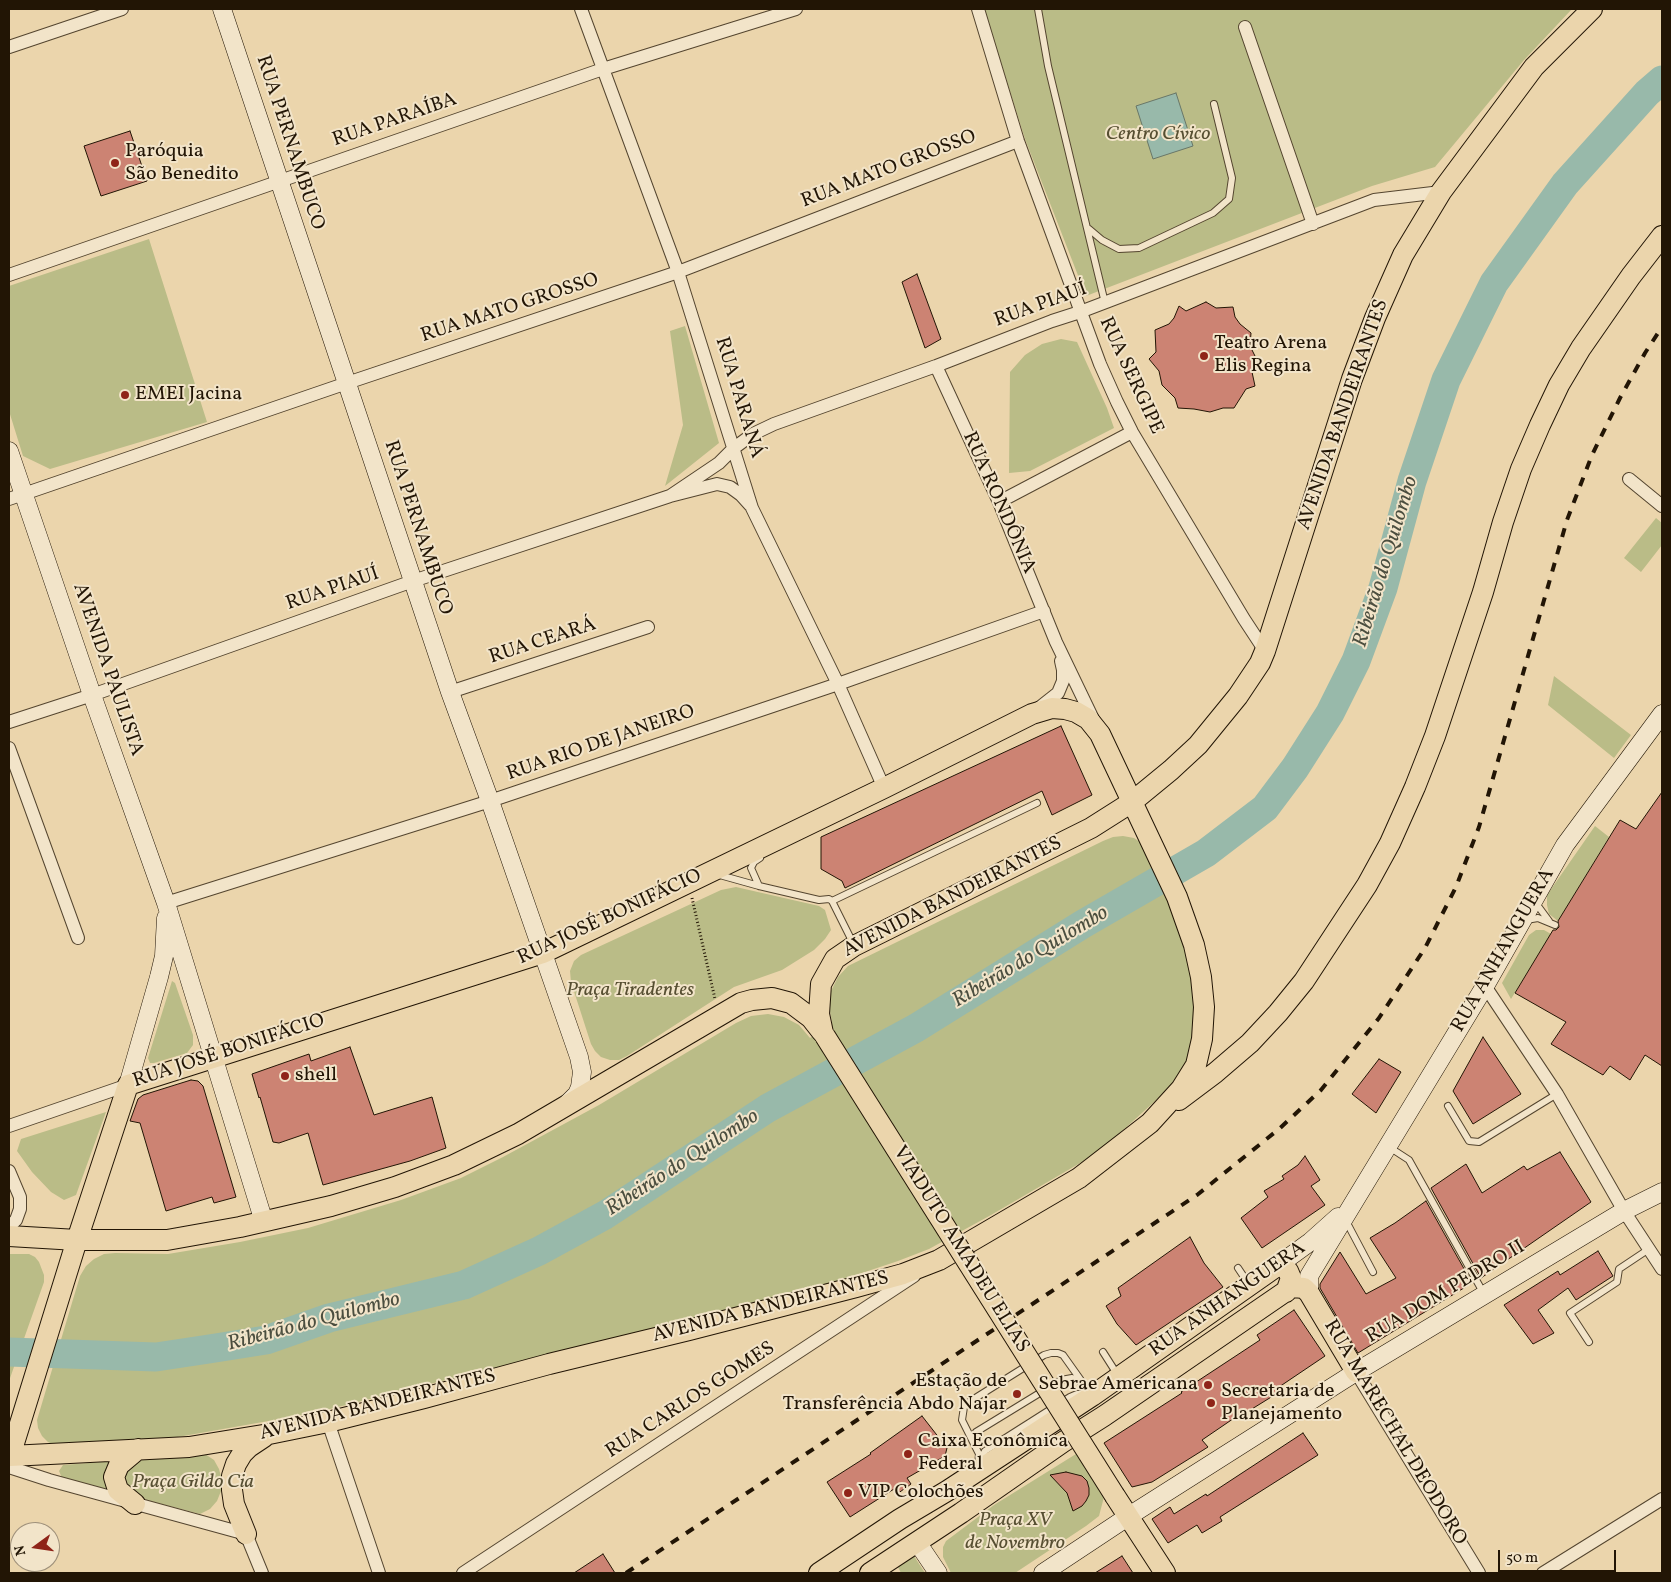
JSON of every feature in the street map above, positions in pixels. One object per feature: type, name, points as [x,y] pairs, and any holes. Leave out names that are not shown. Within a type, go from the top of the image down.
[{"type":"main road","name":"RUA PERNAMBUCO","points":[[222,9],[450,692],[579,1058]]},
{"type":"main road","name":"AVENIDA BANDEIRANTES","points":[[824,1035],[819,1014],[821,984],[835,959],[854,946],[1091,828],[1132,802],[1198,745],[1238,696],[1260,664],[1265,651],[1349,388],[1375,318],[1404,255],[1441,192],[1534,67],[1592,9]]},
{"type":"main road","points":[[1150,1123],[1215,1073],[1250,1043],[1278,1013],[1304,981],[1367,885],[1397,827],[1435,736],[1483,592],[1506,513],[1521,469],[1540,425],[1559,385],[1581,348],[1619,291],[1662,236]]},
{"type":"main road","name":"AVENIDA PAULISTA","points":[[9,451],[16,497],[92,695],[166,903],[264,1222]]},
{"type":"main road","name":"RUA JOSÉ BONIFÁCIO","points":[[128,1085],[543,953],[766,846],[1032,714],[1052,708],[1071,710],[1088,719],[1100,734]]},
{"type":"main road","name":"RUA ANHANGUERA","points":[[1308,1293],[1309,1276],[1485,986],[1565,845],[1662,714]]},
{"type":"main road","name":"RUA RONDÔNIA","points":[[1100,734],[1132,802]]},
{"type":"main road","points":[[1114,762],[1124,773],[1132,777],[1151,778],[1171,770]]},
{"type":"main road","points":[[1091,828],[1108,808],[1114,797],[1117,779],[1114,762]]},
{"type":"main road","name":"AVENIDA BANDEIRANTES","points":[[9,1459],[189,1447],[328,1422],[856,1287],[903,1274],[939,1260],[1079,1178],[1150,1123],[1181,1088],[1196,1065],[1202,1039],[1204,1007],[1201,977],[1194,945],[1177,897],[1132,802]]},
{"type":"main road","name":"AVENIDA PAULISTA","points":[[128,1085],[164,956],[166,903]]},
{"type":"main road","points":[[9,1236],[77,1240],[167,1240],[264,1222],[331,1206],[395,1187],[462,1161],[518,1134],[719,1015],[741,1003],[752,1000],[772,998],[791,1003],[811,1018],[824,1035]]},
{"type":"main road","name":"VIADUTO AMADEU ELIAS","points":[[824,1035],[1165,1573]]},
{"type":"main road","points":[[579,1058],[593,1073],[600,1075],[624,1071]]},
{"type":"main road","points":[[560,1110],[573,1099],[580,1087],[582,1072],[579,1058]]},
{"type":"main road","points":[[9,1459],[90,1198],[128,1085]]},
{"type":"main road","name":"RUA DOM PEDRO II","points":[[1128,1516],[1356,1372],[1624,1210],[1662,1192]]},
{"type":"main road","name":"RUA ANHANGUERA","points":[[819,1573],[977,1468],[1087,1389],[1119,1377],[1250,1286],[1333,1223],[1357,1197]]},
{"type":"main road","points":[[90,1198],[92,1213],[96,1222],[102,1230],[117,1240]]},
{"type":"main road","points":[[1277,1266],[1283,1267],[1288,1271],[1290,1278],[1286,1292]]},
{"type":"main road","name":"RUA ANHANGUERA","points":[[878,1571],[1063,1442],[1292,1288],[1304,1288],[1308,1293]]},
{"type":"main road","name":"RUA MARECHAL DEODORO","points":[[1308,1293],[1356,1372]]},
{"type":"main road","points":[[1087,1389],[1104,1416]]},
{"type":"main road","points":[[246,1534],[234,1504],[232,1476],[238,1459],[245,1450],[269,1434]]},
{"type":"main road","points":[[135,1504],[118,1490],[114,1477],[119,1465],[138,1449]]},
{"type":"main road","points":[[1043,1573],[1128,1516]]},
{"type":"main road","points":[[900,1519],[938,1573]]},
{"type":"main road","points":[[864,1543],[878,1571]]},
{"type":"street","points":[[9,47],[122,9]]},
{"type":"street","name":"RUA PARANÁ","points":[[581,9],[678,272],[752,508],[838,684],[884,788]]},
{"type":"street","name":"RUA PARAÍBA","points":[[9,275],[602,69],[796,9]]},
{"type":"street","name":"RUA SERGIPE","points":[[978,9],[1018,141],[1100,364],[1132,432],[1265,651]]},
{"type":"street","points":[[1245,27],[1313,224]]},
{"type":"street","name":"RUA MATO GROSSO","points":[[16,497],[678,272],[1018,141]]},
{"type":"street","name":"RUA PIAUÍ","points":[[670,496],[719,463],[734,448],[753,434],[774,424],[1105,303],[1374,200],[1441,192]]},
{"type":"street","name":"RUA RONDÔNIA","points":[[936,366],[999,502],[1056,642],[1100,734]]},
{"type":"street","points":[[999,502],[1132,432]]},
{"type":"street","points":[[1629,479],[1662,506]]},
{"type":"street","name":"RUA PIAUÍ","points":[[9,722],[92,695],[413,582],[670,496],[717,484],[730,487],[741,495],[752,508]]},
{"type":"street","name":"RUA RIO DE JANEIRO","points":[[166,903],[490,801],[838,684],[1044,612]]},
{"type":"street","name":"RUA CEARÁ","points":[[450,692],[648,627]]},
{"type":"street","name":"RUA RONDÔNIA","points":[[1032,714],[1058,693],[1063,681],[1064,670],[1056,642]]},
{"type":"street","points":[[9,748],[78,938]]},
{"type":"street","points":[[1485,986],[1557,1094],[1624,1210],[1662,1269]]},
{"type":"street","name":"RUA JOSÉ BONIFÁCIO","points":[[9,1126],[128,1085]]},
{"type":"street","points":[[9,1171],[20,1196],[20,1209],[16,1220],[9,1227]]},
{"type":"street","name":"RUA CARLOS GOMES","points":[[463,1573],[939,1260]]},
{"type":"street","name":"RUA MARECHAL DEODORO","points":[[1356,1372],[1479,1573]]},
{"type":"street","points":[[328,1422],[379,1573]]},
{"type":"street","points":[[9,1459],[49,1480],[246,1534],[262,1573]]},
{"type":"street","points":[[1543,1573],[1662,1499]]},
{"type":"lane","points":[[1038,9],[1048,66],[1105,303]]},
{"type":"lane","points":[[1088,228],[1102,240],[1119,249],[1140,248],[1213,213],[1229,199],[1232,178],[1214,104]]},
{"type":"lane","points":[[710,872],[759,886],[819,900],[832,901],[1036,803]]},
{"type":"lane","points":[[759,886],[751,868],[754,862],[761,857],[766,846]]},
{"type":"lane","points":[[1522,920],[1538,918],[1552,924],[1538,906],[1536,896]]},
{"type":"lane","points":[[832,901],[854,946]]},
{"type":"lane","points":[[1448,1106],[1469,1141],[1479,1142],[1557,1094]]},
{"type":"lane","points":[[1388,1147],[1409,1160],[1484,1295]]},
{"type":"lane","points":[[1344,1218],[1373,1272]]},
{"type":"lane","points":[[1590,1342],[1570,1313],[1617,1282],[1619,1269],[1649,1249]]},
{"type":"lane","points":[[1238,1268],[1250,1286]]},
{"type":"lane","points":[[1103,1352],[1119,1377]]},
{"type":"lane","points":[[977,1468],[979,1454],[962,1420],[964,1407],[969,1402],[1044,1355],[1058,1353],[1063,1355],[1087,1389]]},
{"type":"lane","points":[[975,1444],[974,1437],[976,1432],[1061,1380],[1072,1378],[1087,1389]]},
{"type":"path","points":[[688,883],[719,1015]]},
{"type":"green space","name":"Centro Cívico","points":[[984,9],[1572,9],[1524,60],[1435,167],[1372,186],[1086,296],[1025,139]]},
{"type":"green space","points":[[149,239],[207,422],[50,469],[23,456],[9,411],[9,286]]},
{"type":"green space","points":[[685,326],[719,443],[665,486],[683,425],[670,331]]},
{"type":"green space","points":[[1061,339],[1077,342],[1114,428],[1030,471],[1009,473],[1010,372],[1025,355],[1042,344]]},
{"type":"green space","points":[[1656,518],[1662,523],[1662,545],[1641,572],[1624,558]]},
{"type":"green space","points":[[1554,676],[1631,735],[1614,758],[1548,705]]},
{"type":"green space","points":[[1595,826],[1609,837],[1558,921],[1549,914],[1547,895]]},
{"type":"green space","points":[[1123,836],[1134,838],[1143,844],[1171,902],[1195,984],[1193,1046],[1183,1073],[1099,1152],[991,1215],[929,1249],[772,1303],[566,1350],[314,1413],[172,1438],[56,1446],[42,1436],[37,1420],[80,1276],[86,1266],[94,1259],[104,1254],[115,1253],[168,1254],[308,1228],[401,1200],[461,1178],[599,1105],[736,1023],[751,1016],[768,1014],[784,1017],[799,1025],[810,1038],[832,1022],[829,1007],[831,991],[838,977],[848,966],[1103,841]]},
{"type":"green space","name":"Praça Tiradentes","points":[[736,887],[819,906],[825,910],[831,930],[814,950],[782,970],[734,987],[627,1056],[619,1060],[601,1057],[591,1044],[571,982],[570,971],[574,961],[581,955],[721,890]]},
{"type":"green space","points":[[1536,930],[1544,930],[1551,934],[1511,999],[1502,983],[1529,935]]},
{"type":"green space","points":[[172,981],[175,983],[193,1035],[193,1045],[187,1053],[150,1063],[148,1058]]},
{"type":"green space","points":[[106,1112],[76,1195],[64,1200],[51,1192],[32,1172],[17,1151],[21,1139]]},
{"type":"green space","points":[[9,1254],[29,1254],[35,1257],[44,1275],[44,1282],[9,1381]]},
{"type":"green space","name":"Praça Gildo Cia","points":[[205,1454],[214,1460],[222,1480],[221,1491],[217,1501],[210,1509],[200,1514],[62,1478],[59,1471],[63,1465]]},
{"type":"green space","name":"Praça XV de Novembro","points":[[1076,1454],[1104,1497],[1099,1516],[1015,1573],[951,1573],[943,1557],[943,1547],[946,1541],[994,1505]]},
{"type":"green space","points":[[906,1552],[914,1556],[925,1573],[901,1573],[897,1565]]},
{"type":"shaded area","points":[[1176,93],[1193,146],[1153,159],[1136,106]]},
{"type":"building","name":"Paróquia São Benedito","points":[[130,131],[147,181],[101,196],[84,146]]},
{"type":"building","points":[[917,274],[941,339],[925,348],[902,282]]},
{"type":"building","name":"Teatro Arena Elis Regina","points":[[1206,302],[1216,308],[1233,307],[1235,317],[1251,333],[1250,346],[1257,360],[1252,372],[1255,386],[1246,389],[1234,408],[1223,408],[1210,412],[1178,408],[1175,398],[1162,385],[1159,371],[1149,359],[1156,352],[1155,330],[1169,324],[1179,306],[1186,311]]},
{"type":"building","points":[[1061,726],[1092,795],[1052,815],[1042,791],[845,888],[842,881],[821,869],[821,837]]},
{"type":"building","points":[[1662,792],[1662,1066],[1645,1055],[1630,1080],[1610,1066],[1603,1075],[1551,1044],[1566,1022],[1515,993],[1553,930],[1559,927],[1558,921],[1620,820],[1636,829]]},
{"type":"building","points":[[1483,1037],[1521,1094],[1473,1124],[1453,1091]]},
{"type":"building","points":[[350,1047],[374,1115],[432,1097],[446,1148],[410,1161],[323,1185],[308,1133],[279,1143],[273,1142],[252,1074],[309,1054],[311,1061]]},
{"type":"building","points":[[1379,1059],[1401,1072],[1376,1113],[1352,1094]]},
{"type":"building","points":[[191,1080],[198,1081],[203,1086],[236,1197],[214,1203],[212,1197],[166,1211],[140,1123],[130,1121],[138,1099],[143,1095]]},
{"type":"building","points":[[1560,1152],[1591,1202],[1481,1278],[1431,1188],[1466,1164],[1482,1193],[1524,1166],[1527,1170]]},
{"type":"building","points":[[1305,1156],[1320,1180],[1311,1186],[1325,1205],[1262,1248],[1241,1218],[1268,1197],[1264,1191],[1284,1179],[1282,1176],[1298,1165]]},
{"type":"building","points":[[1426,1201],[1472,1283],[1358,1353],[1320,1288],[1320,1284],[1340,1252],[1366,1294],[1396,1278],[1370,1238]]},
{"type":"building","points":[[1190,1237],[1204,1263],[1223,1287],[1136,1345],[1117,1324],[1106,1306],[1121,1296],[1118,1288]]},
{"type":"building","points":[[1598,1251],[1613,1276],[1576,1300],[1568,1288],[1538,1310],[1554,1333],[1533,1344],[1504,1305],[1558,1271],[1560,1275]]},
{"type":"building","points":[[1294,1310],[1325,1356],[1279,1387],[1281,1391],[1247,1412],[1246,1410],[1202,1440],[1208,1447],[1152,1482],[1132,1487],[1104,1443],[1260,1340],[1257,1335]]},
{"type":"building","points":[[922,1416],[947,1448],[945,1456],[907,1478],[911,1484],[897,1494],[894,1489],[850,1517],[827,1482],[871,1454]]},
{"type":"building","points":[[1303,1433],[1318,1455],[1220,1517],[1222,1521],[1202,1533],[1197,1525],[1168,1543],[1152,1519],[1170,1507],[1174,1514],[1206,1494],[1207,1496]]},
{"type":"building","points":[[1066,1472],[1082,1476],[1087,1481],[1089,1488],[1089,1495],[1086,1501],[1082,1506],[1073,1511],[1067,1493],[1050,1475]]},
{"type":"building","points":[[603,1554],[615,1573],[574,1573]]},
{"type":"building","points":[[1122,1556],[1133,1573],[1095,1573]]},
{"type":"waterway","name":"Ribeirão do Quilombo","points":[[9,1352],[156,1357],[266,1340],[329,1318],[464,1285],[539,1251],[605,1215],[768,1108],[916,1028],[1083,924],[1206,853],[1265,808],[1295,768],[1330,713],[1356,661],[1383,588],[1412,481],[1446,380],[1494,283],[1565,184],[1647,93],[1662,80]]},
{"type":"railway","points":[[626,1573],[1197,1195],[1279,1129],[1321,1090],[1379,1018],[1425,948],[1456,887],[1479,827],[1567,520],[1592,455],[1620,398],[1662,327]]},
{"type":"place","name":"Paróquia São Benedito","points":[[115,163]]},
{"type":"place","name":"Teatro Arena Elis Regina","points":[[1204,356]]},
{"type":"place","name":"EMEI Jacina","points":[[125,395]]},
{"type":"place","name":"shell","points":[[285,1076]]},
{"type":"place","name":"Sebrae Americana","points":[[1208,1385]]},
{"type":"place","name":"Estação de Transferência Abdo Najar","points":[[1017,1394]]},
{"type":"place","name":"Secretaria de Planejamento","points":[[1211,1403]]},
{"type":"place","name":"Caixa Econômica Federal","points":[[908,1454]]},
{"type":"place","name":"VIP Colochões","points":[[848,1493]]}]
